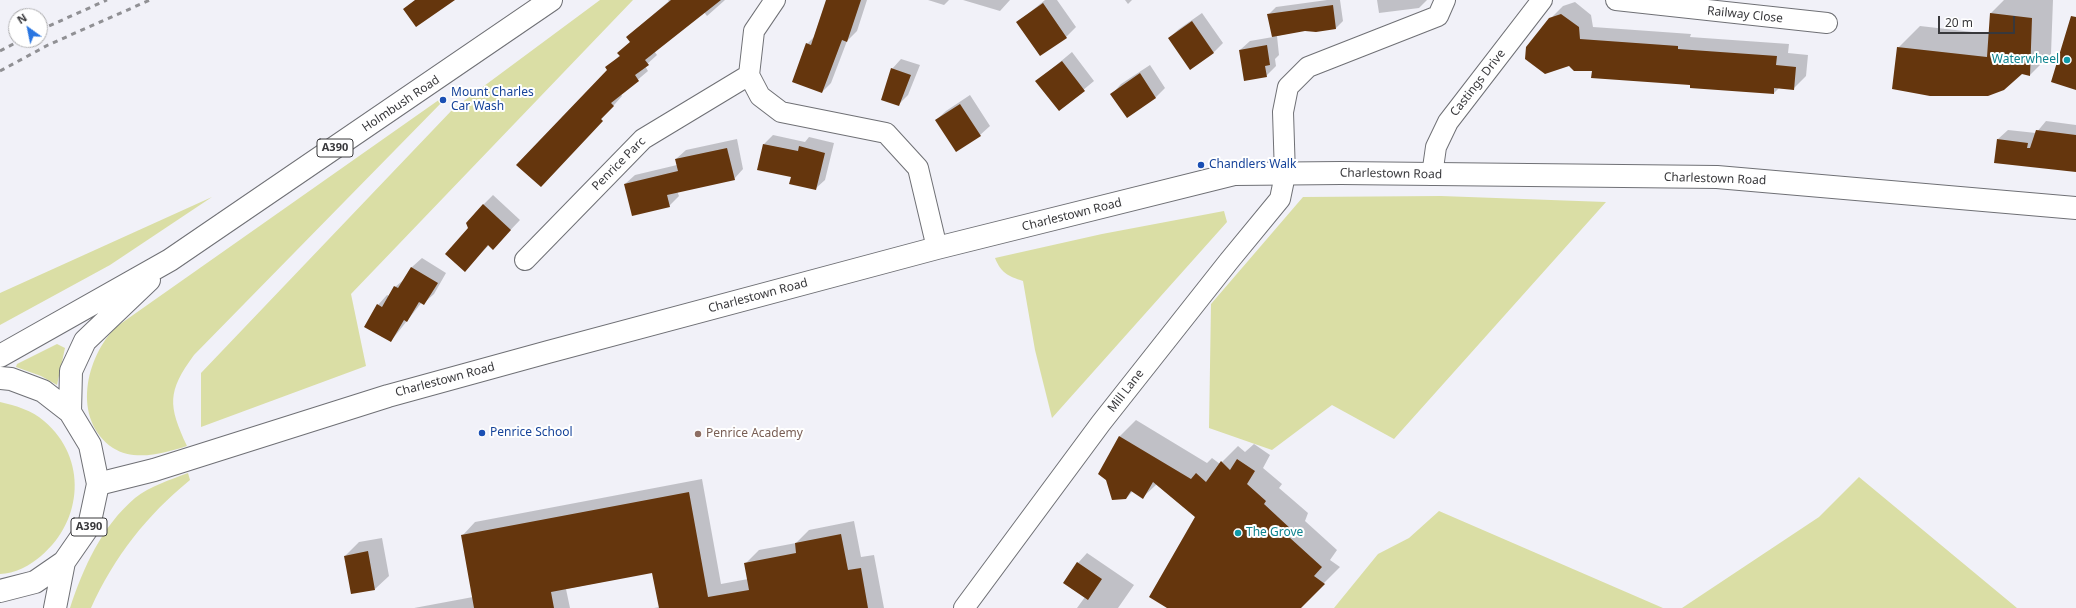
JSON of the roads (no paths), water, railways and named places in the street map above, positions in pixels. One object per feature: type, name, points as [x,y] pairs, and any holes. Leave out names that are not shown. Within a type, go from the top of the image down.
[{"type":"main road","name":"Holmbush Road","points":[[170,260],[551,0]]},
{"type":"main road","name":"Charlestown Road","points":[[98,484],[154,470],[388,396],[938,248],[1234,174],[1341,173],[1718,177],[2076,208]]},
{"type":"main road","name":"A390","points":[[0,356],[170,260]]},
{"type":"main road","name":"A390","points":[[70,412],[71,372],[85,341],[170,260]]},
{"type":"main road","name":"A390","points":[[0,378],[11,379],[43,391],[70,412],[90,445],[98,484],[89,526],[64,562],[35,582],[0,591]]},
{"type":"main road","name":"A390","points":[[55,608],[64,562]]},
{"type":"street","points":[[774,0],[754,31],[749,75],[760,96],[781,112],[886,133],[918,168],[938,248]]},
{"type":"street","points":[[1285,174],[1283,112],[1288,87],[1308,67],[1438,16],[1444,0]]},
{"type":"street","name":"Castings Drive","points":[[1432,175],[1436,148],[1448,122],[1542,0]]},
{"type":"street","name":"Railway Close","points":[[1616,0],[1827,24]]},
{"type":"street","name":"Penrice Parc","points":[[525,260],[643,139],[749,75]]},
{"type":"street","name":"Mill Lane","points":[[964,608],[1101,424],[1229,261],[1280,199],[1285,174]]},
{"type":"railway","points":[[48,26],[107,0]]},
{"type":"railway","points":[[0,71],[48,45],[150,0]]},
{"type":"railway","points":[[0,51],[8,47]]},
{"type":"place","name":"Waterwheel","points":[[2067,60]]},
{"type":"place","name":"Mount Charles Car Wash","points":[[443,100]]},
{"type":"place","name":"Chandlers Walk","points":[[1201,165]]},
{"type":"place","name":"Penrice School","points":[[482,433]]},
{"type":"place","name":"Penrice Academy","points":[[698,434]]},
{"type":"place","name":"The Grove","points":[[1238,533]]}]
